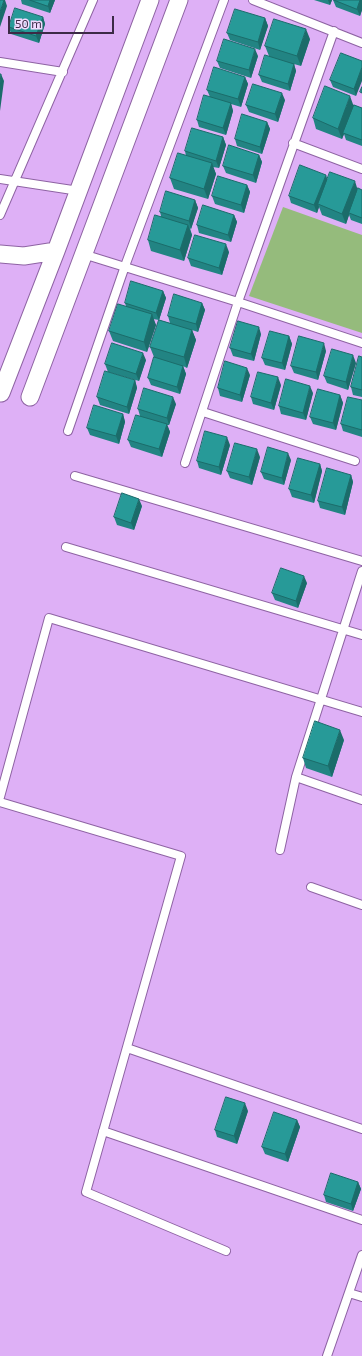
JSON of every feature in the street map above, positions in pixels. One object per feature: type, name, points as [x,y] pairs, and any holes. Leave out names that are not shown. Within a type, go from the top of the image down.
[{"type":"street","points":[[1,393],[79,191],[150,0]]},
{"type":"street","points":[[30,397],[179,0]]},
{"type":"street","points":[[0,254],[24,256],[56,251]]},
{"type":"lane","points":[[0,215],[93,0]]},
{"type":"lane","points":[[68,431],[125,266],[224,0]]},
{"type":"lane","points":[[253,0],[362,43]]},
{"type":"lane","points":[[186,463],[238,302],[293,143],[334,31]]},
{"type":"lane","points":[[0,62],[63,72]]},
{"type":"lane","points":[[293,143],[362,169]]},
{"type":"lane","points":[[0,178],[79,191]]},
{"type":"lane","points":[[83,254],[238,302],[362,343]]},
{"type":"lane","points":[[203,412],[355,461]]},
{"type":"lane","points":[[75,476],[362,562]]},
{"type":"lane","points":[[66,547],[362,635]]},
{"type":"lane","points":[[280,850],[296,777],[362,571]]},
{"type":"lane","points":[[0,797],[49,618],[362,712]]},
{"type":"lane","points":[[296,777],[362,800]]},
{"type":"lane","points":[[0,802],[181,856],[86,1192],[226,1251]]},
{"type":"lane","points":[[311,887],[362,905]]},
{"type":"lane","points":[[127,1048],[362,1130]]},
{"type":"lane","points":[[103,1131],[362,1220]]},
{"type":"lane","points":[[327,1356],[362,1255]]},
{"type":"lane","points":[[349,1293],[362,1297]]},
{"type":"green space","points":[[283,207],[362,235],[362,333],[249,296]]},
{"type":"building","points":[[0,0],[4,0],[0,12]]},
{"type":"building","points":[[30,0],[50,0],[48,6]]},
{"type":"building","points":[[334,0],[360,0],[357,9]]},
{"type":"building","points":[[15,8],[43,17],[36,36],[9,27]]},
{"type":"building","points":[[235,9],[265,18],[258,42],[227,33]]},
{"type":"building","points":[[274,19],[306,29],[297,56],[265,46]]},
{"type":"building","points":[[224,39],[255,49],[249,70],[217,61]]},
{"type":"building","points":[[341,53],[362,61],[362,67],[354,89],[330,80]]},
{"type":"building","points":[[265,55],[294,64],[288,84],[259,75]]},
{"type":"building","points":[[214,67],[245,77],[238,99],[207,90]]},
{"type":"building","points":[[253,84],[282,93],[275,114],[246,105]]},
{"type":"building","points":[[325,86],[350,96],[338,129],[313,118]]},
{"type":"building","points":[[204,95],[231,103],[223,128],[197,120]]},
{"type":"building","points":[[354,105],[362,108],[362,140],[343,133]]},
{"type":"building","points":[[242,114],[267,122],[260,147],[235,139]]},
{"type":"building","points":[[192,128],[223,137],[216,161],[185,151]]},
{"type":"building","points":[[229,145],[259,155],[253,175],[223,166]]},
{"type":"building","points":[[178,153],[212,163],[204,189],[170,178]]},
{"type":"building","points":[[300,165],[326,175],[314,205],[289,196]]},
{"type":"building","points":[[330,172],[355,181],[342,214],[318,204]]},
{"type":"building","points":[[218,176],[247,185],[241,205],[212,196]]},
{"type":"building","points":[[358,188],[362,190],[362,218],[349,213]]},
{"type":"building","points":[[166,191],[195,200],[189,221],[160,212]]},
{"type":"building","points":[[203,205],[234,215],[228,235],[197,225]]},
{"type":"building","points":[[155,215],[188,225],[180,250],[148,240]]},
{"type":"building","points":[[195,235],[226,244],[219,268],[188,258]]},
{"type":"building","points":[[131,281],[163,291],[156,313],[125,303]]},
{"type":"building","points":[[174,294],[202,303],[196,324],[168,316]]},
{"type":"building","points":[[118,304],[152,314],[144,342],[109,331]]},
{"type":"building","points":[[159,320],[192,330],[184,357],[150,347]]},
{"type":"building","points":[[238,321],[259,327],[251,354],[230,348]]},
{"type":"building","points":[[270,331],[289,336],[282,363],[262,358]]},
{"type":"building","points":[[299,336],[324,343],[316,372],[291,366]]},
{"type":"building","points":[[112,343],[143,353],[136,374],[105,364]]},
{"type":"building","points":[[332,349],[353,355],[346,382],[324,376]]},
{"type":"building","points":[[359,356],[362,357],[362,390],[351,387]]},
{"type":"building","points":[[154,357],[183,366],[177,387],[148,378]]},
{"type":"building","points":[[225,361],[247,368],[240,395],[218,388]]},
{"type":"building","points":[[105,371],[135,380],[127,407],[97,397]]},
{"type":"building","points":[[258,372],[278,377],[271,403],[251,397]]},
{"type":"building","points":[[286,379],[310,386],[303,413],[279,406]]},
{"type":"building","points":[[144,388],[173,397],[167,418],[138,409]]},
{"type":"building","points":[[318,389],[340,395],[333,423],[310,417]]},
{"type":"building","points":[[348,397],[362,400],[362,430],[341,424]]},
{"type":"building","points":[[94,405],[123,414],[116,436],[87,428]]},
{"type":"building","points":[[136,415],[167,424],[159,449],[128,440]]},
{"type":"building","points":[[205,431],[227,437],[219,467],[197,461]]},
{"type":"building","points":[[235,443],[257,449],[249,477],[227,471]]},
{"type":"building","points":[[268,447],[288,453],[282,478],[261,472]]},
{"type":"building","points":[[298,458],[320,464],[311,495],[289,489]]},
{"type":"building","points":[[327,468],[351,475],[342,507],[318,501]]},
{"type":"building","points":[[122,493],[139,499],[131,523],[114,517]]},
{"type":"building","points":[[281,568],[304,576],[296,601],[272,593]]},
{"type":"building","points":[[315,721],[340,730],[328,766],[303,758]]},
{"type":"building","points":[[226,1097],[245,1103],[234,1136],[215,1130]]},
{"type":"building","points":[[274,1112],[297,1120],[285,1154],[262,1147]]},
{"type":"building","points":[[331,1173],[358,1182],[351,1204],[324,1195]]}]
